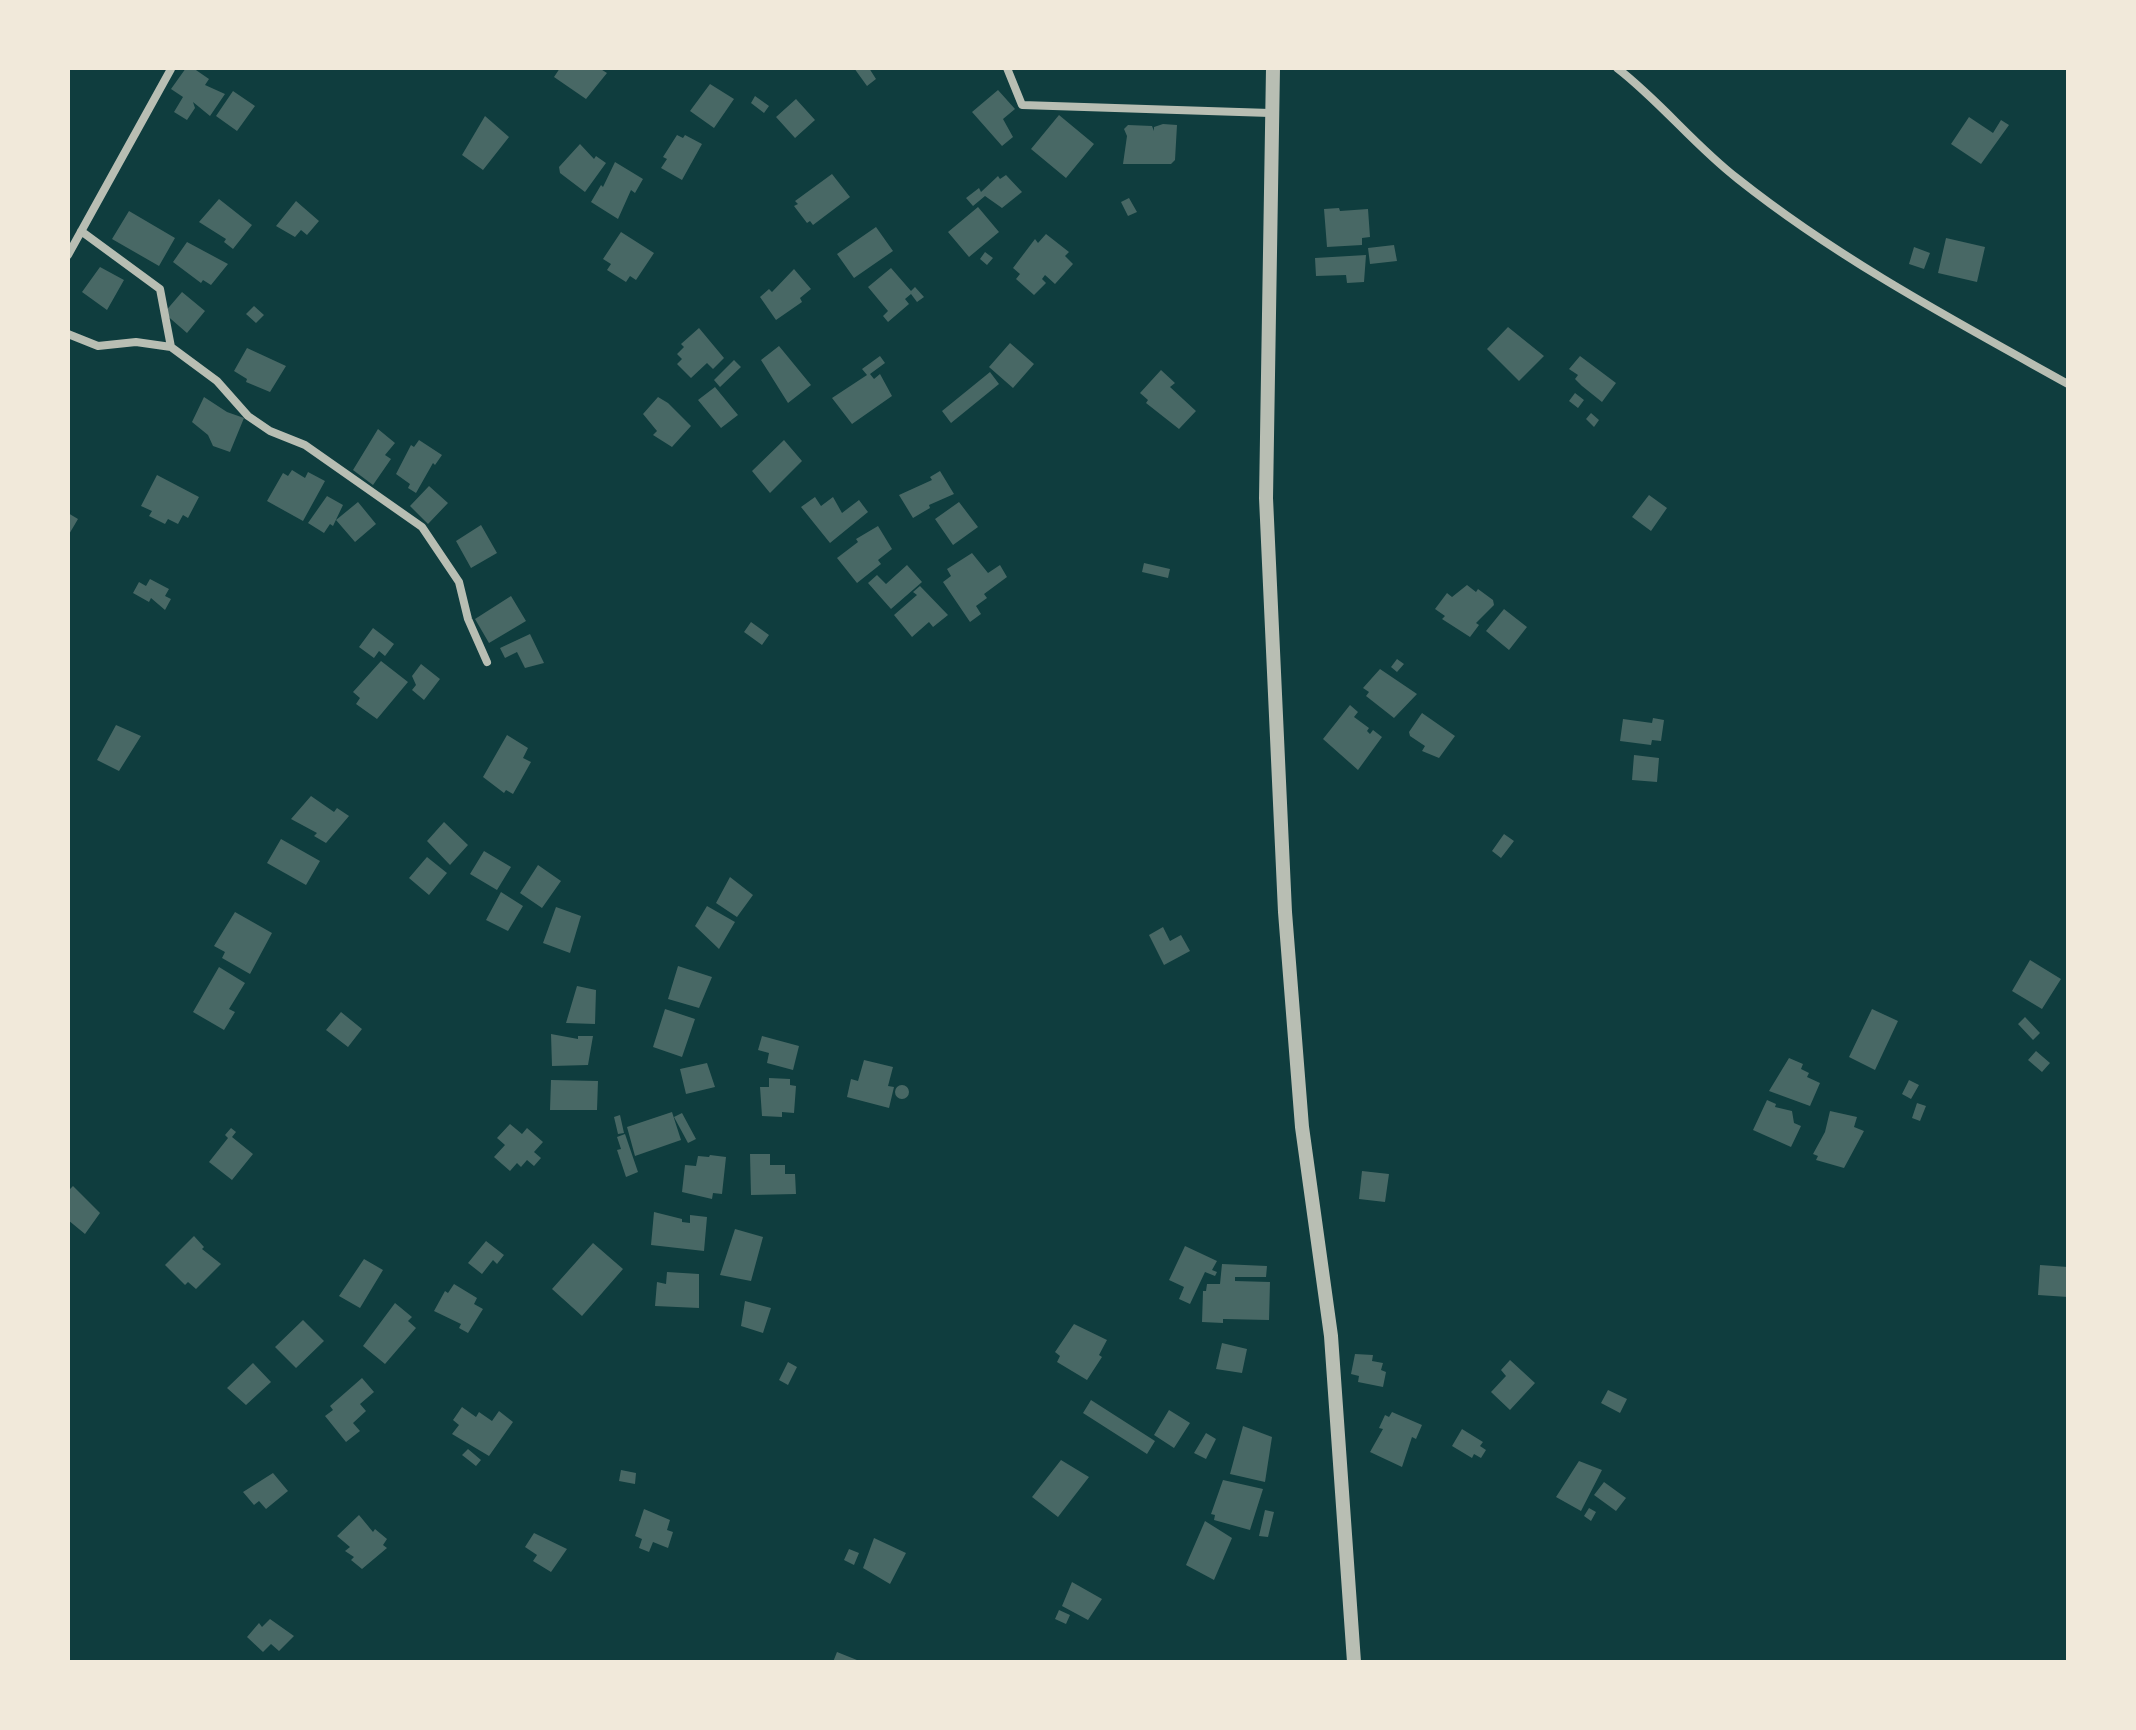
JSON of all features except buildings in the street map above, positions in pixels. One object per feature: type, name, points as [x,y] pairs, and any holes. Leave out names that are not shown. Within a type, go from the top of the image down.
[{"type":"street","points":[[1007,68],[1022,105],[1270,113]]},
{"type":"street","points":[[1273,68],[1266,498],[1285,912],[1302,1127],[1331,1336],[1354,1662]]},
{"type":"street","points":[[1617,68],[1655,97],[1694,141],[1739,180],[1948,320],[2068,384]]},
{"type":"street","points":[[68,255],[171,69]]},
{"type":"street","points":[[81,231],[160,289],[171,347]]},
{"type":"street","points":[[68,334],[98,346],[136,342],[171,347],[217,381],[248,416],[270,431],[305,445],[422,527],[459,582],[468,619],[487,662]]}]
